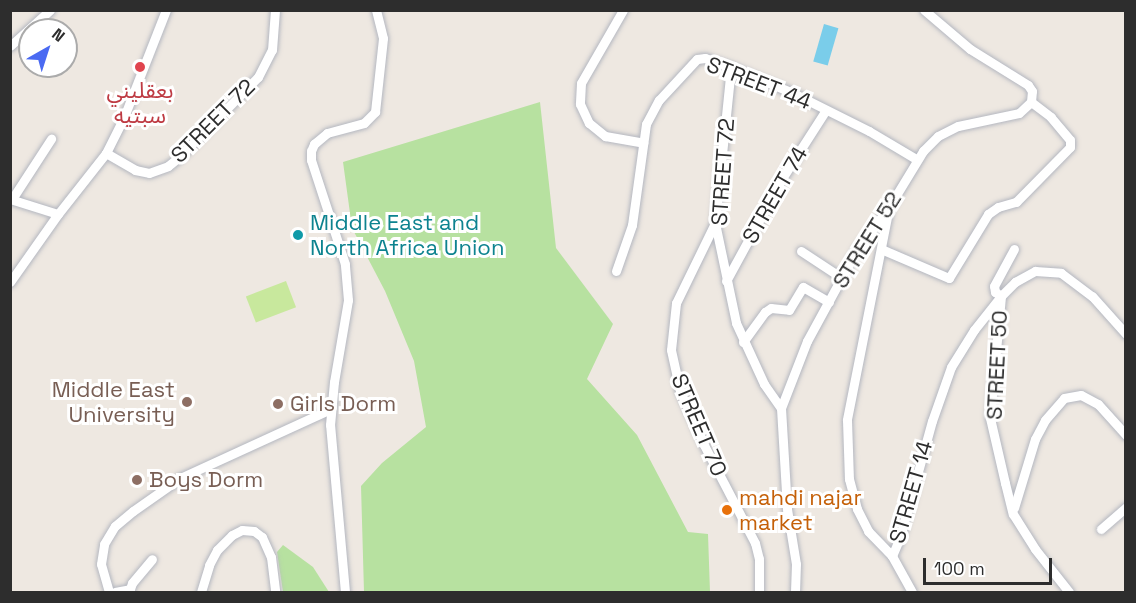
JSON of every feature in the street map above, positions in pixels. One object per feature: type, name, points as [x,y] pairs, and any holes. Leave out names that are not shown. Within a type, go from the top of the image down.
[{"type":"street","points":[[10,46],[50,10]]},
{"type":"street","points":[[10,282],[58,214],[106,153],[124,117],[166,10]]},
{"type":"street","name":"STREET 72","points":[[106,153],[135,170],[149,173],[168,166],[178,158],[258,77],[272,50],[274,10]]},
{"type":"street","points":[[345,592],[330,425],[348,300],[345,264],[311,160],[311,151],[314,144],[327,133],[364,123],[375,112],[383,38],[376,10]]},
{"type":"street","points":[[624,10],[581,83],[580,104],[589,123],[605,136],[643,143]]},
{"type":"street","points":[[881,249],[949,278],[988,214],[998,207],[1016,202],[1069,150],[1070,140],[1051,117],[1031,102],[1032,92],[1028,85],[970,49],[924,10]]},
{"type":"street","name":"STREET 44","points":[[616,271],[632,225],[646,124],[652,111],[690,65],[705,58],[731,67],[826,110],[916,159]]},
{"type":"street","name":"STREET 72","points":[[731,67],[715,223],[729,303],[743,342],[764,384],[781,408]]},
{"type":"street","name":"STREET 52","points":[[795,592],[796,564],[787,509],[781,408],[793,372],[856,251],[889,207],[916,159],[938,136],[958,126],[1019,112],[1031,102]]},
{"type":"street","name":"STREET 74","points":[[725,282],[781,180],[826,110]]},
{"type":"street","points":[[51,139],[11,199],[58,214]]},
{"type":"street","name":"STREET 14","points":[[889,207],[847,420],[848,458],[853,496],[868,531],[892,556],[902,531],[932,421],[951,367],[974,330],[1001,296],[1016,282],[1035,271],[1061,273],[1092,296],[1125,334]]},
{"type":"street","name":"STREET 70","points":[[715,223],[676,303],[671,350],[680,391],[704,445],[755,543],[759,559],[759,592]]},
{"type":"street","name":"STREET 50","points":[[1013,514],[990,418],[1001,296],[995,292],[994,286],[1014,249]]},
{"type":"street","points":[[801,251],[842,278]]},
{"type":"street","points":[[743,342],[765,312],[771,308],[789,310],[803,287],[829,302]]},
{"type":"street","name":"STREET 50","points":[[1013,514],[1035,439],[1058,402],[1070,396],[1086,397],[1098,404],[1125,435]]},
{"type":"street","points":[[109,592],[101,564],[104,544],[115,526],[180,478],[331,409]]},
{"type":"street","points":[[313,417],[330,425]]},
{"type":"street","points":[[1101,529],[1125,507]]},
{"type":"street","points":[[1013,514],[1035,549],[1069,592]]},
{"type":"street","points":[[201,592],[209,565],[217,550],[232,535],[242,530],[254,531],[262,537],[271,557],[275,592]]},
{"type":"street","points":[[892,556],[912,592]]},
{"type":"street","points":[[115,592],[130,589],[132,583],[152,559]]},
{"type":"green space","points":[[540,102],[556,248],[613,324],[587,379],[637,435],[688,532],[708,534],[710,592],[364,592],[361,486],[382,463],[426,427],[414,361],[385,291],[352,228],[343,162]]},
{"type":"green space","points":[[286,281],[296,307],[256,323],[246,296]]},
{"type":"green space","points":[[283,545],[313,567],[329,592],[283,592],[277,552]]},
{"type":"water","points":[[824,24],[838,28],[828,66],[813,61]]},
{"type":"place","name":"بعقليني سبتيه","points":[[140,67]]},
{"type":"place","name":"Middle East and North Africa Union","points":[[298,235]]},
{"type":"place","name":"Middle East University","points":[[187,402]]},
{"type":"place","name":"Girls Dorm","points":[[278,404]]},
{"type":"place","name":"Boys Dorm","points":[[137,480]]},
{"type":"place","name":"mahdi najar market","points":[[727,510]]}]
